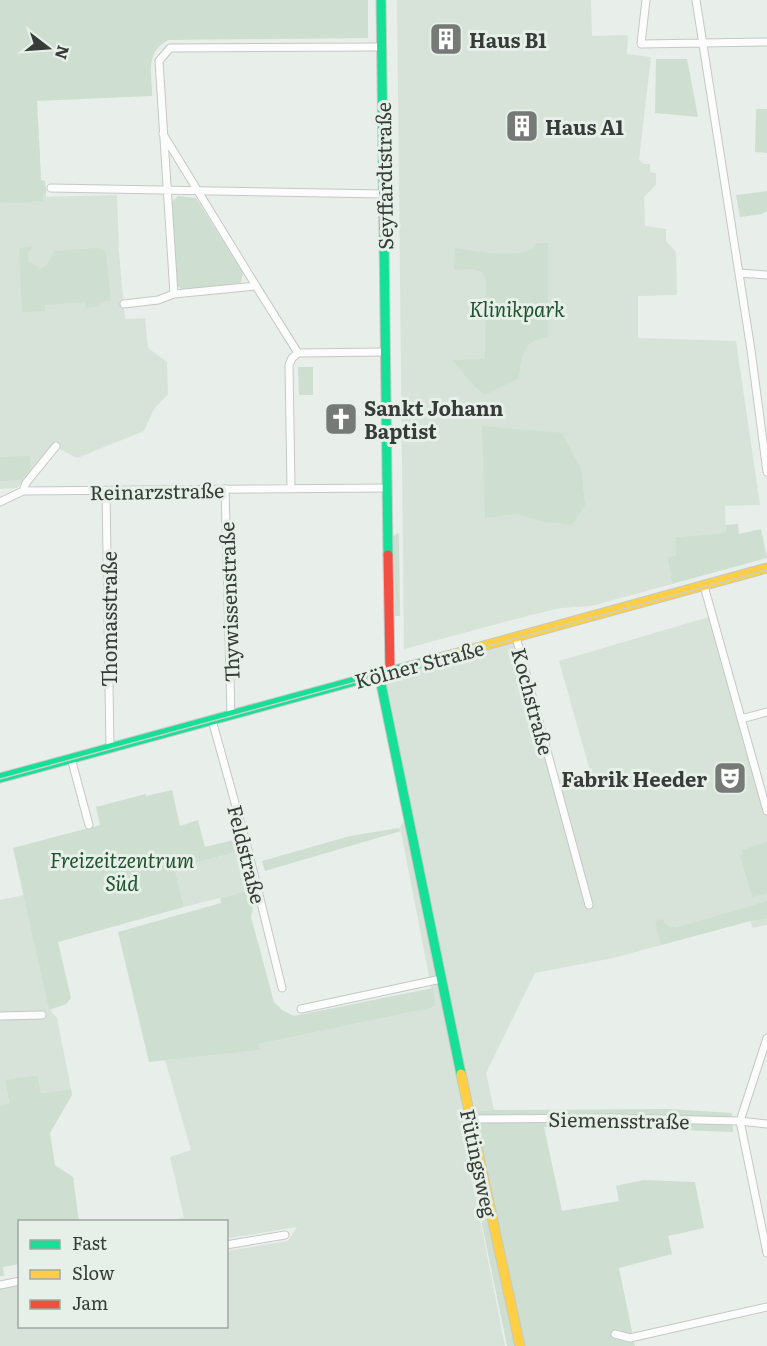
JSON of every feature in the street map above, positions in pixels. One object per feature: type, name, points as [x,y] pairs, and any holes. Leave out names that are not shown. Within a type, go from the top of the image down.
[{"type":"street","name":"Seyffardtstraße","points":[[381,0],[390,671]]},
{"type":"street","points":[[646,0],[641,44],[767,42]]},
{"type":"street","points":[[696,0],[739,273],[767,472]]},
{"type":"street","points":[[174,294],[159,61],[170,48],[382,47]]},
{"type":"street","points":[[162,132],[298,353]]},
{"type":"street","points":[[51,188],[384,194]]},
{"type":"street","points":[[739,273],[767,275]]},
{"type":"street","points":[[124,304],[158,300],[174,294],[256,286]]},
{"type":"street","points":[[291,488],[289,365],[292,358],[298,353],[385,352]]},
{"type":"street","points":[[23,491],[26,483],[56,446]]},
{"type":"street","name":"Reinarzstraße","points":[[0,502],[23,491],[387,488]]},
{"type":"street","name":"Thywissenstraße","points":[[225,489],[231,714]]},
{"type":"street","name":"Thomasstraße","points":[[106,491],[110,748]]},
{"type":"street","name":"Kölner Straße","points":[[0,778],[767,568]]},
{"type":"street","points":[[704,585],[767,811]]},
{"type":"street","name":"Kochstraße","points":[[516,637],[589,905]]},
{"type":"street","name":"Fütingsweg","points":[[379,674],[441,979],[520,1346]]},
{"type":"street","points":[[741,719],[767,712]]},
{"type":"street","name":"Feldstraße","points":[[212,720],[247,846],[282,987]]},
{"type":"street","points":[[71,758],[89,825]]},
{"type":"street","points":[[301,1009],[441,979]]},
{"type":"street","points":[[0,1016],[42,1015]]},
{"type":"street","points":[[767,1038],[740,1121],[767,1253]]},
{"type":"street","name":"Siemensstraße","points":[[471,1119],[612,1118],[740,1121],[767,1124]]},
{"type":"street","points":[[228,1245],[285,1235]]},
{"type":"street","points":[[0,1285],[18,1281]]},
{"type":"street","points":[[615,1334],[630,1338],[767,1307]]},
{"type":"shaded area","points":[[397,0],[591,0],[592,36],[628,35],[627,54],[651,57],[639,160],[644,164],[650,164],[650,172],[656,173],[656,185],[644,197],[645,226],[666,229],[666,241],[676,252],[677,295],[638,296],[638,338],[736,341],[760,505],[725,506],[726,533],[676,537],[676,556],[667,558],[672,584],[591,606],[561,608],[531,615],[404,649]]},
{"type":"shaded area","points":[[38,121],[41,180],[45,181],[46,197],[117,195],[125,319],[145,318],[148,348],[167,362],[168,394],[154,409],[144,431],[77,458],[52,445],[17,488],[0,489],[0,124]]},
{"type":"shaded area","points":[[716,615],[767,802],[767,925],[753,928],[750,921],[613,958],[535,973],[486,1073],[494,1110],[459,1113],[505,1346],[0,1346],[0,1289],[18,1285],[18,1328],[228,1328],[228,1251],[288,1241],[297,1227],[230,1238],[228,1220],[177,1220],[184,1218],[170,1157],[191,1150],[165,1060],[260,1050],[259,1044],[435,1007],[400,827],[411,809],[385,678],[522,641],[559,780],[590,771],[559,661]]},
{"type":"shaded area","points":[[240,851],[251,890],[184,907],[172,858],[181,855],[195,863]]},
{"type":"shaded area","points":[[24,895],[49,1009],[57,1018],[71,1089],[41,1093],[38,1075],[5,1080],[9,1104],[0,1106],[0,900]]},
{"type":"green space","points":[[0,0],[368,0],[368,38],[168,40],[156,51],[151,64],[152,96],[37,101],[41,180],[45,181],[46,193],[43,194],[43,201],[0,202]]},
{"type":"green space","points":[[656,59],[687,59],[698,117],[655,113]]},
{"type":"green space","points":[[756,109],[767,109],[767,153],[755,152]]},
{"type":"green space","points":[[767,191],[767,211],[762,214],[740,217],[736,195]]},
{"type":"green space","points":[[178,196],[196,198],[243,273],[241,282],[237,285],[184,290],[177,286],[172,202]]},
{"type":"green space","name":"Klinikpark","points":[[536,243],[548,243],[548,337],[533,341],[528,345],[522,356],[519,378],[485,395],[473,385],[452,360],[485,359],[486,280],[482,272],[472,269],[454,270],[455,248],[506,254],[526,252],[535,248]]},
{"type":"green space","points":[[33,246],[28,253],[28,262],[41,268],[47,265],[54,251],[98,248],[103,250],[106,254],[111,301],[100,302],[100,306],[86,308],[85,302],[45,305],[45,311],[22,312],[19,248]]},
{"type":"green space","points":[[298,367],[313,367],[313,395],[299,395]]},
{"type":"green space","points":[[482,426],[562,433],[581,469],[585,505],[572,525],[540,521],[519,514],[485,518]]},
{"type":"green space","points":[[30,456],[30,470],[21,480],[0,481],[0,457]]},
{"type":"green space","points":[[738,524],[739,534],[761,529],[767,558],[672,584],[667,557],[676,556],[676,537],[726,533],[726,525]]},
{"type":"green space","points":[[399,533],[400,616],[395,616],[393,536]]},
{"type":"green space","name":"Freizeitzentrum Süd","points":[[172,790],[180,826],[198,820],[205,847],[237,839],[240,851],[195,863],[181,855],[172,858],[184,907],[58,942],[71,998],[66,1004],[49,1010],[13,848],[100,825],[96,807]]},
{"type":"green space","points":[[399,828],[401,831],[265,871],[262,861],[350,836]]},
{"type":"green space","points":[[767,842],[767,893],[752,897],[740,855],[743,854],[742,850]]},
{"type":"green space","points":[[251,890],[255,897],[251,917],[274,1002],[282,1010],[294,1016],[433,988],[435,1007],[259,1044],[260,1050],[149,1062],[118,932],[221,903],[220,898]]},
{"type":"green space","points":[[767,901],[767,918],[661,945],[655,921],[663,919],[665,924],[675,928]]},
{"type":"green space","points":[[38,1075],[41,1093],[71,1089],[72,1095],[50,1133],[55,1165],[73,1177],[79,1220],[18,1220],[18,1264],[3,1267],[4,1276],[0,1276],[0,1106],[9,1103],[5,1080]]},
{"type":"green space","points":[[669,1109],[732,1113],[733,1132],[544,1127],[562,1211],[619,1201],[616,1186],[643,1180],[695,1182],[704,1228],[668,1236],[672,1254],[619,1268],[635,1346],[507,1346],[459,1113],[494,1110]]},
{"type":"tram line","points":[[0,779],[767,570]]},
{"type":"traffic: fast","points":[[381,0],[388,555]]},
{"type":"traffic: fast","points":[[0,778],[432,660]]},
{"type":"traffic: fast","points":[[379,674],[461,1074]]},
{"type":"traffic: slow","points":[[432,660],[767,568]]},
{"type":"traffic: slow","points":[[461,1074],[520,1346]]},
{"type":"traffic: jam","points":[[388,555],[390,671]]},
{"type":"place","name":"Haus B1","points":[[446,39]]},
{"type":"place","name":"Haus A1","points":[[522,126]]},
{"type":"place","name":"Sankt Johann Baptist","points":[[341,419]]},
{"type":"place","name":"Fabrik Heeder","points":[[730,778]]}]
